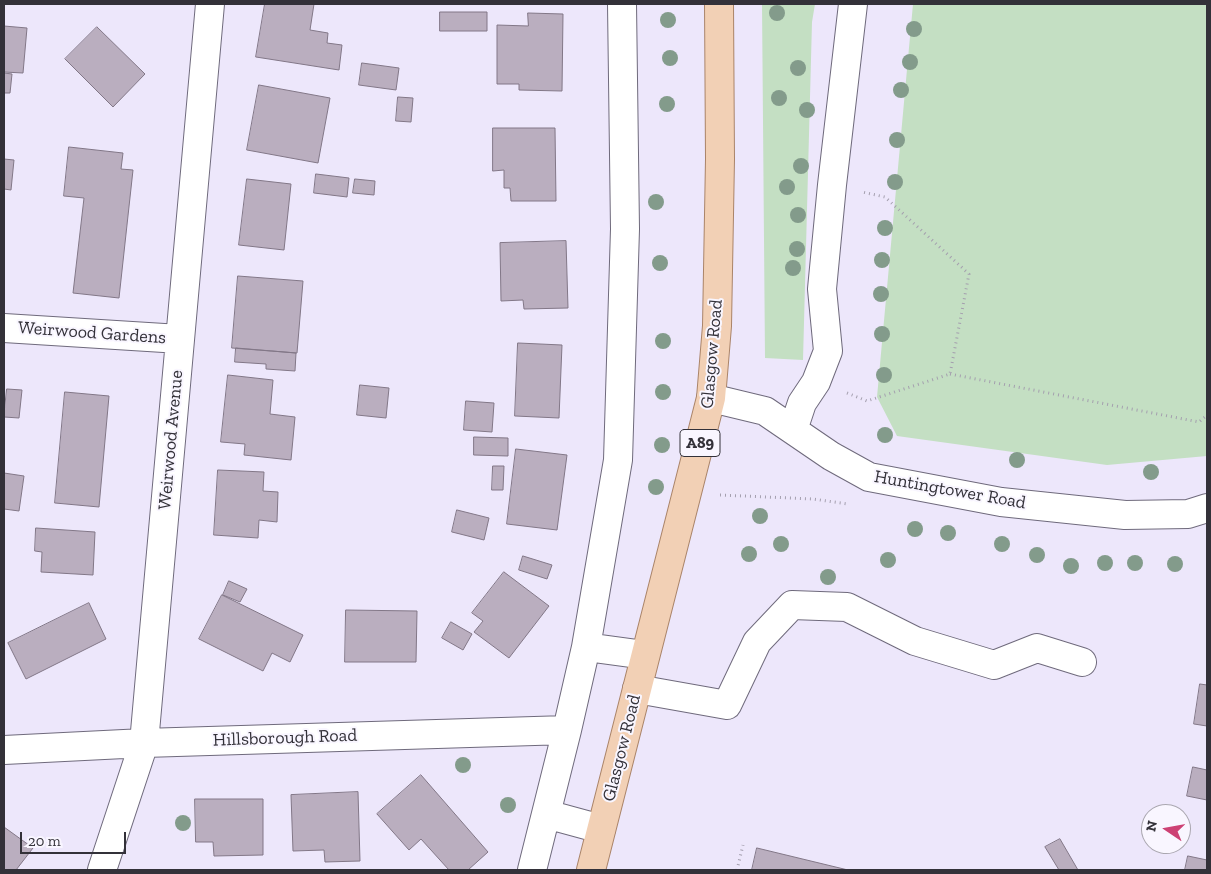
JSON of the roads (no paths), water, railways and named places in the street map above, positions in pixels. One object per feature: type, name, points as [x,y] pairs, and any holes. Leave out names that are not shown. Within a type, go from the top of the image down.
[{"type":"main road","name":"Glasgow Road","points":[[591,870],[711,398],[718,326],[719,4]]},
{"type":"street","name":"Weirwood Avenue","points":[[102,870],[144,743],[210,4]]},
{"type":"street","points":[[532,870],[586,647],[618,460],[625,229],[622,4]]},
{"type":"street","points":[[793,430],[802,403],[816,382],[828,351],[822,289],[853,4]]},
{"type":"street","name":"Weirwood Gardens","points":[[4,328],[180,339]]},
{"type":"street","name":"Huntingtower Road","points":[[711,398],[764,411],[831,456],[869,477],[1001,502],[1125,515],[1188,514],[1207,508]]},
{"type":"street","points":[[637,689],[728,705],[758,642],[792,605],[847,607],[915,641],[994,665],[1037,648],[1082,662]]},
{"type":"street","points":[[586,647],[645,655]]},
{"type":"street","name":"Hillsborough Road","points":[[4,750],[144,743],[567,730]]},
{"type":"street","points":[[546,814],[601,829]]}]
